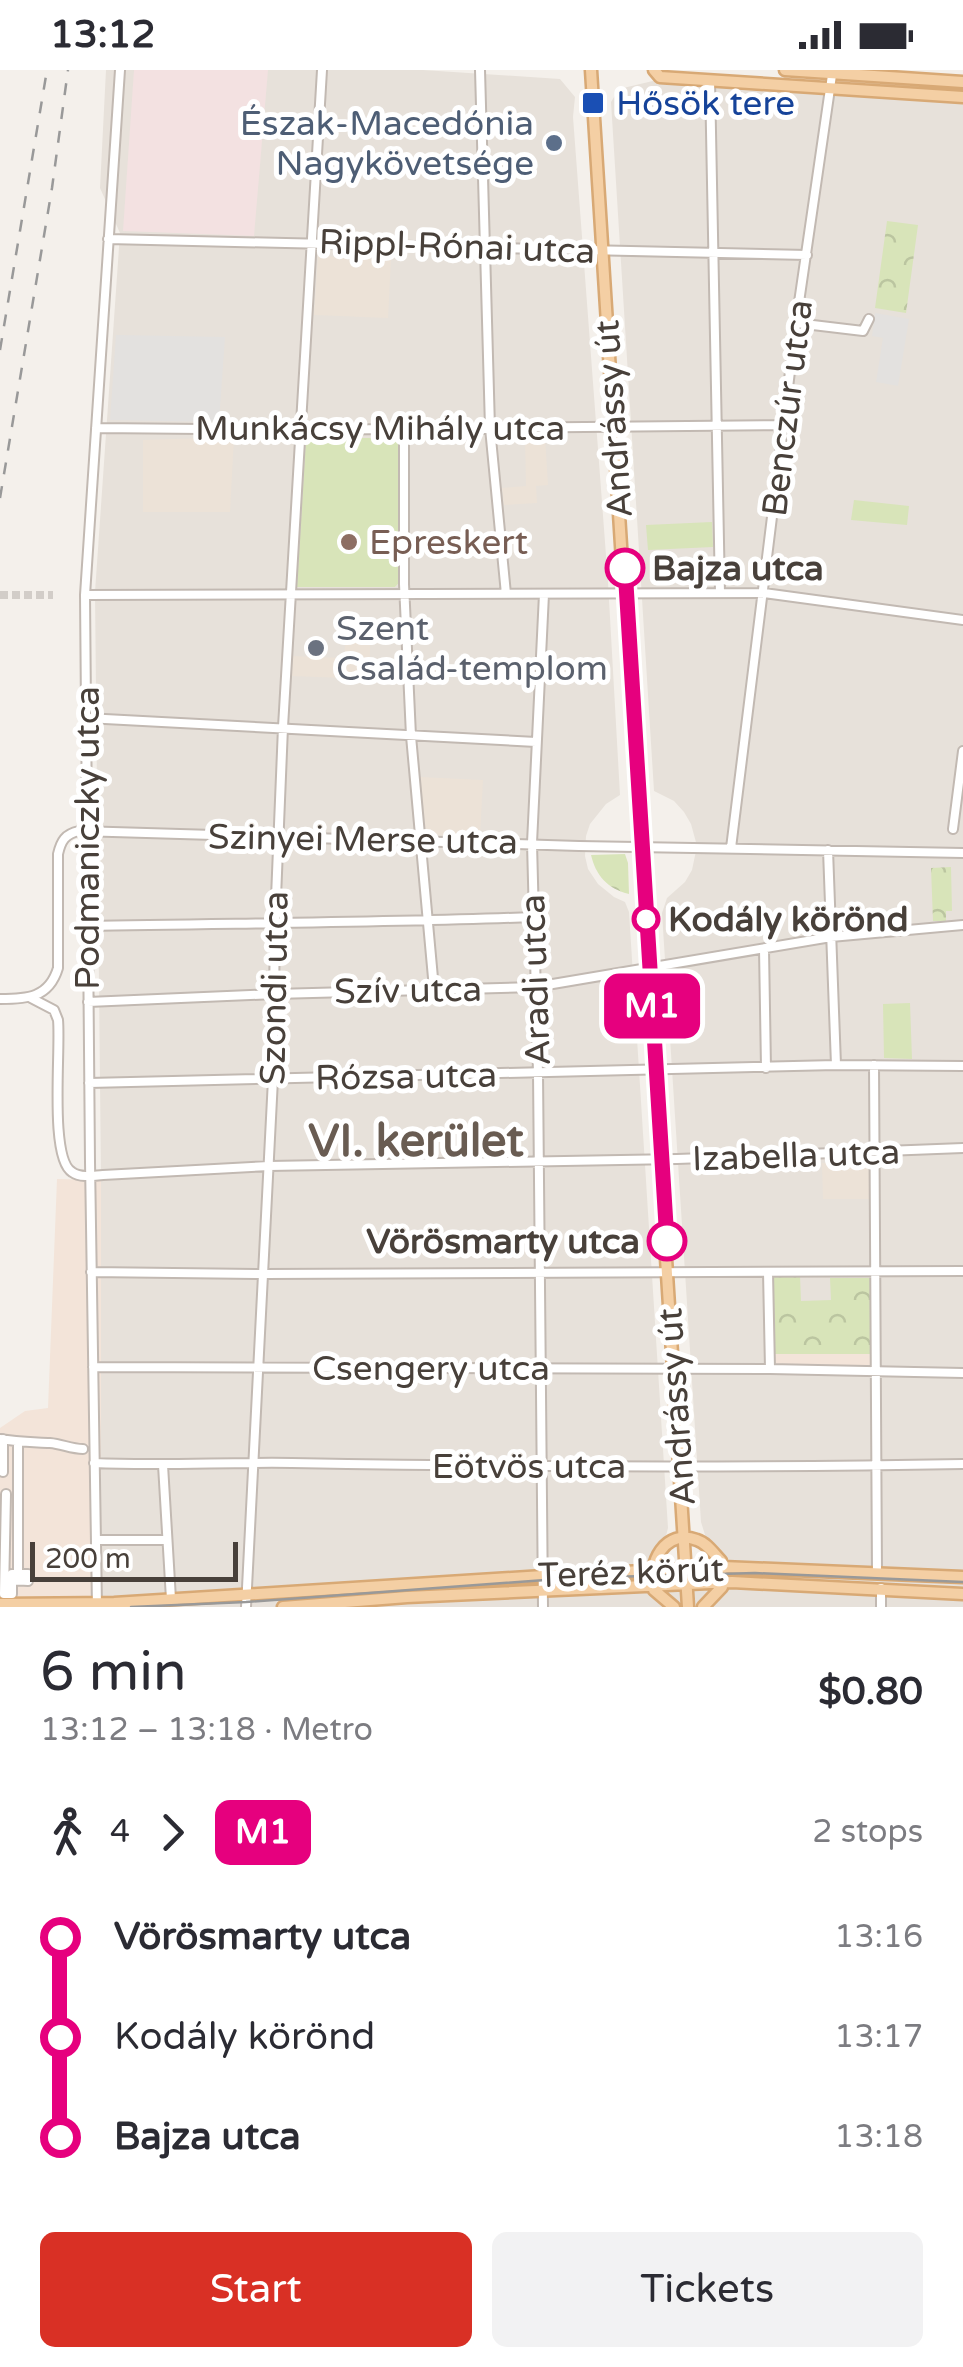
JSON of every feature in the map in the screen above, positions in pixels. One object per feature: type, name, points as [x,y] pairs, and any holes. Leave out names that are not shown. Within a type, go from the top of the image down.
[{"type":"main road","name":"Andrássy út","points":[[591,70],[688,1607]]},
{"type":"main road","points":[[654,70],[660,77],[963,97]]},
{"type":"main road","points":[[785,70],[963,82]]},
{"type":"main road","points":[[674,1607],[654,1590],[652,1564],[667,1542],[684,1537],[702,1541],[721,1562],[722,1587],[703,1607]]},
{"type":"main road","name":"Teréz körút","points":[[2,1600],[97,1605],[722,1568],[963,1577]]},
{"type":"main road","name":"Teréz körút","points":[[283,1607],[723,1582],[963,1594]]},
{"type":"street","name":"Podmaniczky utca","points":[[97,1605],[86,595],[120,70]]},
{"type":"street","name":"Szondi utca","points":[[246,1607],[273,1079],[282,726],[322,70]]},
{"type":"street","points":[[480,70],[490,428],[506,594]]},
{"type":"street","name":"Benczúr utca","points":[[731,848],[796,323],[832,75]]},
{"type":"street","points":[[710,80],[720,593]]},
{"type":"street","name":"Rippl-Rónai utca","points":[[108,239],[806,255]]},
{"type":"street","points":[[796,323],[863,331],[869,319]]},
{"type":"street","name":"Munkácsy Mihály utca","points":[[96,428],[784,425]]},
{"type":"street","points":[[404,428],[411,736],[434,989]]},
{"type":"street","points":[[86,595],[764,593],[963,620]]},
{"type":"street","name":"Aradi utca","points":[[543,1607],[532,842],[544,594]]},
{"type":"street","points":[[86,718],[536,742]]},
{"type":"street","points":[[953,830],[960,804],[963,751]]},
{"type":"street","points":[[29,998],[50,986],[58,968],[61,843],[70,832],[86,831]]},
{"type":"street","name":"Szinyei Merse utca","points":[[86,831],[963,851]]},
{"type":"street","points":[[828,850],[836,1065]]},
{"type":"street","points":[[963,851],[963,866]]},
{"type":"street","points":[[87,926],[533,917]]},
{"type":"street","name":"Szív utca","points":[[88,1002],[535,988],[831,937],[963,925]]},
{"type":"street","points":[[764,949],[766,1068]]},
{"type":"street","points":[[0,999],[29,998],[54,1010],[58,1020],[60,1154],[72,1173],[90,1176]]},
{"type":"street","name":"Rózsa utca","points":[[89,1083],[836,1065],[963,1066]]},
{"type":"street","points":[[874,1065],[877,1573]]},
{"type":"street","name":"Izabella utca","points":[[90,1176],[269,1166],[660,1159],[963,1148]]},
{"type":"street","points":[[92,1272],[963,1272]]},
{"type":"street","points":[[768,1272],[770,1369]]},
{"type":"street","name":"Csengery utca","points":[[93,1366],[876,1370]]},
{"type":"street","points":[[876,1370],[963,1373]]},
{"type":"street","points":[[2,1472],[1,1439],[83,1449]]},
{"type":"street","points":[[2,1600],[12,1594],[15,1577],[18,1442]]},
{"type":"street","name":"Eötvös utca","points":[[94,1463],[542,1468],[963,1464]]},
{"type":"street","points":[[163,1465],[171,1599]]},
{"type":"street","points":[[2,1600],[6,1494]]},
{"type":"street","points":[[96,1540],[168,1540]]},
{"type":"street","points":[[15,1577],[28,1574],[29,1578]]},
{"type":"street","points":[[881,1588],[881,1607]]},
{"type":"shaded area","points":[[106,70],[423,70],[560,79],[575,97],[573,117],[620,795],[606,804],[590,824],[585,856],[598,884],[625,902],[629,912],[668,1528],[649,1566],[649,1589],[729,1584],[728,1563],[706,1538],[701,1522],[662,913],[667,898],[692,870],[697,846],[684,812],[674,801],[654,791],[611,102],[619,89],[657,80],[963,102],[963,1607],[101,1607],[95,592],[120,233],[100,188]],"holes":[[[307,438],[398,438],[398,584],[395,587]]]},
{"type":"shaded area","points":[[134,70],[268,70],[254,236],[123,231]]},
{"type":"shaded area","points":[[318,256],[391,259],[388,318],[314,315]]},
{"type":"shaded area","points":[[875,313],[909,319],[898,386],[876,382],[883,338],[872,336]]},
{"type":"shaded area","points":[[116,335],[225,337],[219,422],[110,420]]},
{"type":"shaded area","points":[[234,437],[230,512],[143,512],[143,440]]},
{"type":"shaded area","points":[[525,437],[545,437],[548,485],[536,486],[537,503],[504,505],[502,488],[526,486]]},
{"type":"shaded area","points":[[346,636],[370,637],[370,679],[291,676],[292,656],[344,658]]},
{"type":"shaded area","points":[[420,777],[483,780],[480,836],[426,835]]},
{"type":"shaded area","points":[[871,1161],[871,1199],[823,1199],[822,1163]]},
{"type":"shaded area","points":[[57,1179],[101,1180],[101,1607],[0,1607],[0,1428],[25,1411],[48,1408]]},
{"type":"shaded area","points":[[769,1352],[876,1354],[876,1370],[770,1369]]},
{"type":"green space","points":[[887,221],[918,225],[906,313],[875,308]]},
{"type":"green space","name":"Epreskert","points":[[306,438],[398,438],[395,587],[297,587]]},
{"type":"green space","points":[[854,500],[909,506],[907,525],[851,520]]},
{"type":"green space","points":[[712,522],[713,547],[648,550],[646,525]]},
{"type":"green space","points":[[625,854],[629,894],[604,880],[591,855]]},
{"type":"green space","points":[[951,867],[952,911],[946,911],[946,921],[933,921],[931,868]]},
{"type":"green space","points":[[910,1003],[912,1059],[884,1058],[883,1004]]},
{"type":"green space","points":[[773,1275],[800,1275],[801,1301],[831,1300],[830,1278],[870,1278],[870,1354],[775,1354]]},
{"type":"tunnel","points":[[0,595],[53,595]]},
{"type":"tram line","points":[[131,1607],[572,1578],[755,1573],[963,1582]]},
{"type":"railway","points":[[0,350],[47,70]]},
{"type":"railway","points":[[0,498],[68,70]]},
{"type":"metro line","name":"M1","points":[[625,568],[667,1241]]},
{"type":"place","name":"Hősök tere","points":[[593,103]]},
{"type":"place","name":"Észak-Macedónia Nagykövetsége","points":[[554,143]]},
{"type":"place","name":"Epreskert","points":[[349,542]]},
{"type":"place","name":"Bajza utca","points":[[625,568]]},
{"type":"place","name":"Szent Család-templom","points":[[316,648]]},
{"type":"place","name":"Kodály körönd","points":[[646,919]]},
{"type":"place","name":"Vörösmarty utca","points":[[667,1241]]},
{"type":"district","name":"VI. kerület","points":[[416,1140]]}]
